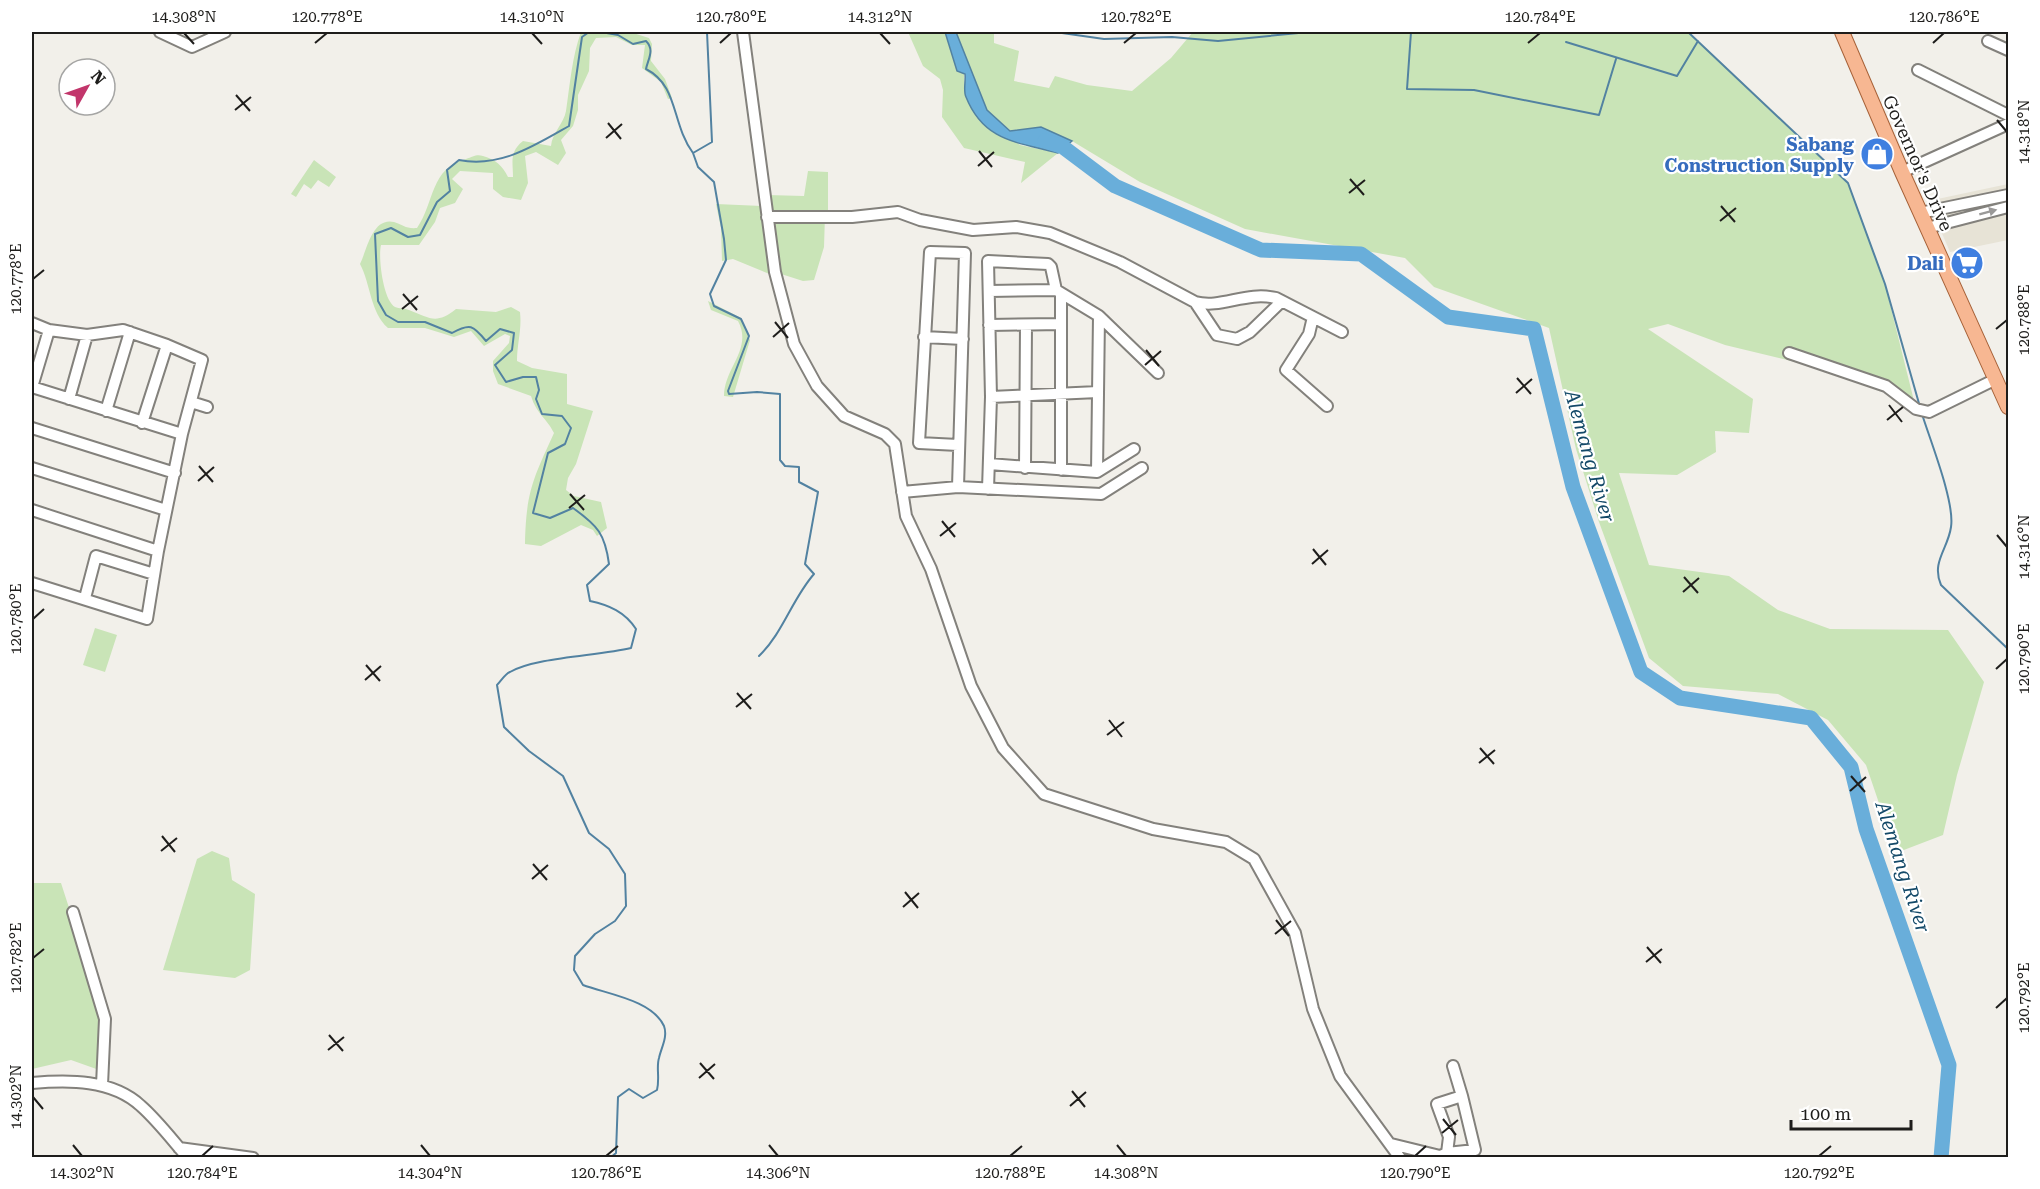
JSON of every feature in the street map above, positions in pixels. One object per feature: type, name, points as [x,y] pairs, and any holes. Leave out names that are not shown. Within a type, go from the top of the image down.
[{"type":"main road","name":"Governor's Drive","points":[[1842,32],[1920,213],[2008,407]]},
{"type":"street","points":[[160,32],[192,47],[220,33]]},
{"type":"street","points":[[184,43],[189,32]]},
{"type":"street","points":[[743,32],[775,272],[794,344],[817,386],[844,416],[892,439],[895,444],[906,516],[931,569],[971,686],[1003,748],[1044,794],[1153,829],[1226,842],[1254,859],[1295,933],[1313,1009],[1341,1076],[1400,1158]]},
{"type":"street","points":[[1988,41],[2008,50]]},
{"type":"street","points":[[1918,70],[2008,115]]},
{"type":"street","points":[[1902,172],[2008,124]]},
{"type":"street","points":[[1920,213],[2008,195]]},
{"type":"street","points":[[1964,204],[1968,217]]},
{"type":"street","points":[[1927,228],[2008,207]]},
{"type":"street","points":[[767,217],[852,217],[898,212],[920,220],[973,230],[1016,227],[1050,233],[1120,262],[1195,302],[1207,304],[1257,295],[1282,301],[1342,332]]},
{"type":"street","points":[[958,445],[919,443],[930,252],[964,253],[958,488]]},
{"type":"street","points":[[987,489],[991,397],[988,261],[1048,264],[1051,267],[1059,292],[1061,324],[1063,394],[1061,470]]},
{"type":"street","points":[[989,291],[1059,292],[1099,316],[1158,373]]},
{"type":"street","points":[[1195,302],[1217,335],[1237,339],[1250,332],[1282,301]]},
{"type":"street","points":[[1097,472],[1099,316]]},
{"type":"street","points":[[1313,317],[1309,334],[1286,370],[1327,406]]},
{"type":"street","points":[[32,323],[49,330],[87,335],[123,330],[202,360],[182,434],[158,551],[147,619],[32,583]]},
{"type":"street","points":[[989,325],[1061,324]]},
{"type":"street","points":[[1025,468],[1026,325]]},
{"type":"street","points":[[49,330],[32,387],[182,434]]},
{"type":"street","points":[[106,411],[130,332]]},
{"type":"street","points":[[69,399],[87,335]]},
{"type":"street","points":[[924,337],[963,339]]},
{"type":"street","points":[[142,423],[167,345]]},
{"type":"street","points":[[1789,353],[1886,386],[1916,409],[1929,412],[1996,379]]},
{"type":"street","points":[[991,397],[1098,392]]},
{"type":"street","points":[[191,402],[207,407]]},
{"type":"street","points":[[32,428],[175,473]]},
{"type":"street","points":[[989,464],[1097,472],[1134,449]]},
{"type":"street","points":[[32,468],[166,510]]},
{"type":"street","points":[[902,492],[958,488],[1101,494],[1142,468]]},
{"type":"street","points":[[32,510],[158,551]]},
{"type":"street","points":[[85,598],[96,556],[154,574]]},
{"type":"street","points":[[73,912],[105,1019],[102,1085]]},
{"type":"street","points":[[1391,1144],[1440,1156],[1475,1150],[1453,1066]]},
{"type":"street","points":[[32,1083],[62,1080],[102,1085],[140,1104],[188,1158]]},
{"type":"street","points":[[1447,1153],[1449,1137],[1437,1104],[1462,1096]]},
{"type":"street","points":[[179,1148],[253,1158]]},
{"type":"shaded area","points":[[2008,184],[2008,240],[1950,252],[1928,201]]},
{"type":"green space","points":[[581,32],[630,32],[649,38],[652,44],[651,61],[665,79],[672,98],[668,99],[661,82],[642,68],[645,45],[632,45],[616,37],[596,38],[590,48],[589,71],[578,95],[578,110],[573,126],[561,140],[566,153],[558,165],[536,152],[525,156],[528,183],[521,200],[503,197],[493,189],[493,173],[460,171],[452,179],[463,189],[455,203],[440,208],[435,222],[419,245],[381,245],[380,251],[387,296],[395,307],[438,318],[456,309],[496,312],[511,307],[520,312],[517,361],[532,368],[567,374],[567,404],[593,411],[576,464],[568,478],[566,490],[574,496],[601,502],[607,528],[597,536],[593,530],[581,525],[541,546],[525,544],[527,511],[532,486],[554,433],[536,408],[531,396],[498,384],[493,371],[493,361],[509,343],[510,336],[505,334],[484,346],[471,331],[454,337],[425,328],[388,328],[382,322],[374,306],[360,264],[371,236],[380,224],[394,222],[417,228],[439,178],[454,163],[478,155],[483,156],[498,164],[508,177],[513,177],[514,153],[523,141],[551,146],[566,111],[573,61]]},
{"type":"green space","points":[[908,32],[945,32],[957,71],[964,74],[965,95],[971,105],[1020,145],[1058,153],[1021,183],[1025,162],[964,148],[942,117],[943,90],[940,79],[923,66]]},
{"type":"green space","points":[[956,32],[994,32],[994,43],[1019,51],[1014,81],[1049,88],[1055,76],[1087,85],[1132,91],[1171,58],[1193,32],[1688,32],[1848,183],[1885,284],[1916,409],[1886,386],[1858,377],[1725,345],[1668,324],[1648,329],[1753,399],[1749,433],[1715,431],[1716,452],[1677,475],[1619,473],[1649,565],[1729,576],[1778,610],[1830,629],[1948,630],[1984,682],[1957,775],[1943,835],[1896,853],[1866,765],[1828,720],[1778,694],[1683,686],[1649,658],[1599,522],[1576,449],[1549,328],[1434,287],[1405,258],[1245,229],[1140,182],[1072,141],[1041,127],[1011,131],[987,110]]},
{"type":"green space","points":[[314,160],[336,177],[329,187],[318,180],[311,189],[304,184],[296,197],[291,194]]},
{"type":"green space","points":[[808,171],[828,172],[828,215],[825,215],[824,247],[814,280],[803,281],[778,273],[767,195],[804,196]]},
{"type":"green space","points":[[716,204],[762,206],[772,275],[733,259],[722,261],[721,228]]},
{"type":"green space","points":[[708,301],[741,318],[750,340],[733,397],[724,396],[725,386],[740,350],[742,331],[738,321],[711,310]]},
{"type":"green space","points":[[95,628],[117,635],[105,672],[83,665]]},
{"type":"green space","points":[[212,851],[229,858],[232,880],[255,894],[250,970],[235,978],[163,970],[197,859]]},
{"type":"green space","points":[[32,883],[61,883],[105,1019],[102,1071],[71,1060],[32,1069]]},
{"type":"water","points":[[945,32],[956,32],[987,110],[1010,131],[1041,127],[1072,141],[1058,153],[1016,142],[992,132],[973,112],[966,97],[965,74],[957,71]]},
{"type":"waterway","points":[[589,32],[582,37],[569,126],[516,154],[489,161],[459,160],[447,170],[450,191],[437,202],[420,235],[408,237],[391,228],[375,234],[378,301],[386,315],[398,322],[425,322],[452,333],[471,327],[486,341],[500,329],[514,333],[512,350],[495,365],[506,382],[523,377],[536,377],[539,390],[536,399],[542,414],[562,416],[571,428],[565,444],[548,453],[533,513],[550,518],[573,508],[589,520],[602,538],[609,564],[587,585],[590,601],[616,610],[636,629],[631,648],[535,663],[508,673],[497,685],[504,727],[529,751],[563,776],[589,833],[609,849],[625,874],[626,906],[615,921],[595,934],[575,956],[574,970],[583,985],[628,999],[650,1010],[658,1017],[665,1030],[658,1061],[657,1090],[643,1098],[629,1089],[618,1097],[616,1153],[610,1158]]},
{"type":"waterway","points":[[601,32],[618,35],[633,44],[646,41],[649,44],[650,55],[646,69],[657,76],[670,95],[681,130],[693,153]]},
{"type":"waterway","points":[[707,32],[712,142],[693,153],[698,167],[714,182],[726,260],[710,294],[714,306],[741,319],[749,336],[728,391],[729,394],[757,392],[780,394],[780,460],[785,466],[799,467],[799,482],[818,492],[805,564],[814,574],[775,637],[759,656]]},
{"type":"waterway","points":[[1055,32],[1104,39],[1172,37],[1218,41],[1309,32]]},
{"type":"waterway","points":[[1411,32],[1407,89],[1474,90],[1599,115],[1616,59]]},
{"type":"waterway","points":[[1688,32],[1848,183],[1885,284],[1920,407]]},
{"type":"waterway","points":[[1566,42],[1677,76],[1698,41]]},
{"type":"waterway","name":"Alemang River","points":[[1045,141],[1063,147],[1115,186],[1261,250],[1361,254],[1448,317],[1534,329],[1573,487],[1641,672],[1680,698],[1811,718],[1851,767],[1866,829],[1949,1065],[1941,1158]]},
{"type":"waterway","points":[[1922,414],[1946,487],[1951,516],[1951,527],[1939,562],[1938,577],[1941,585],[2008,649]]},
{"type":"place","name":"Sabang Construction Supply","points":[[1877,154]]},
{"type":"place","name":"Dali","points":[[1967,263]]}]
